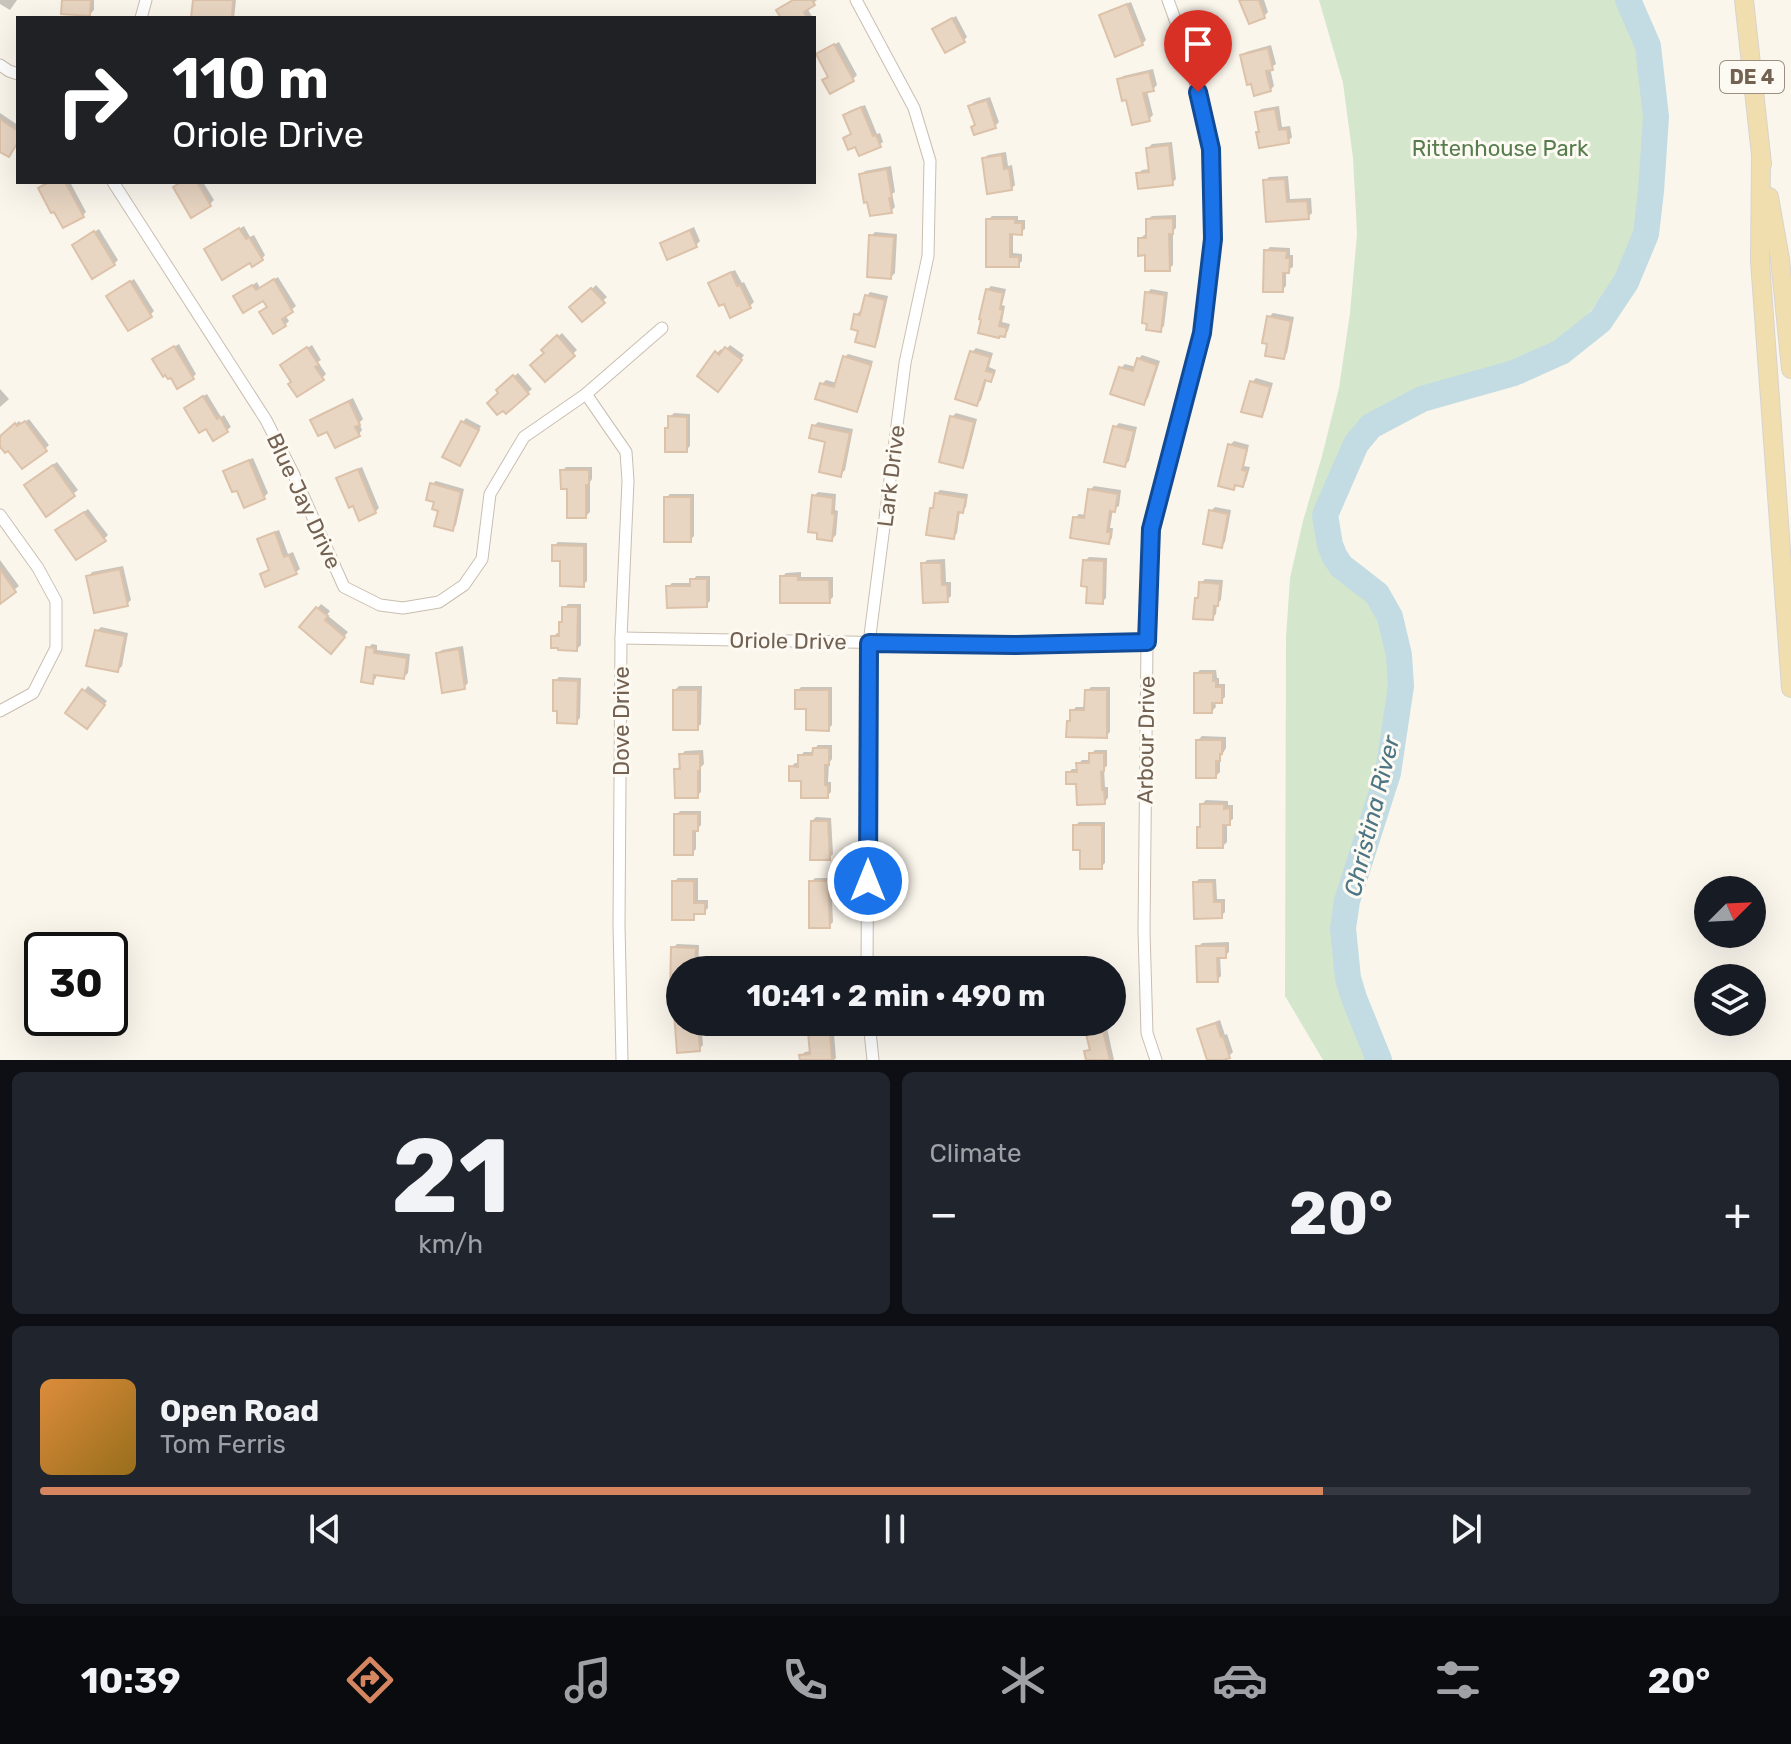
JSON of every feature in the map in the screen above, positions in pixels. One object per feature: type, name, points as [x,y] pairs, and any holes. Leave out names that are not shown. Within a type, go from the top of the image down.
[{"type":"main road","name":"DE 4","points":[[1744,0],[1761,155],[1780,259],[1791,369]]},
{"type":"main road","name":"DE 4","points":[[1761,155],[1760,261],[1791,688]]},
{"type":"street","name":"Lark Drive","points":[[856,0],[914,108],[930,161],[928,256],[905,363],[869,643],[867,956]]},
{"type":"street","name":"Arbour Drive","points":[[1156,1060],[1147,1033],[1144,931],[1151,529],[1202,333],[1213,239],[1211,149],[1191,64],[1168,0]]},
{"type":"street","name":"Blue Jay Drive","points":[[114,184],[266,420],[344,587],[380,605],[403,608],[439,602],[464,585],[482,559],[490,494],[524,437],[586,394],[662,328]]},
{"type":"street","name":"Dove Drive","points":[[586,394],[626,452],[628,481],[621,638],[619,925],[622,1060]]},
{"type":"street","points":[[0,515],[38,568],[56,601],[56,648],[33,693],[0,711]]},
{"type":"street","name":"Oriole Drive","points":[[621,638],[1014,645],[1147,642]]},
{"type":"street","points":[[870,1036],[873,1060]]},
{"type":"green space","name":"Rittenhouse Park","points":[[1319,0],[1621,0],[1648,46],[1646,234],[1561,352],[1514,373],[1422,399],[1371,426],[1356,444],[1325,515],[1335,557],[1341,567],[1377,594],[1390,617],[1399,655],[1401,686],[1388,773],[1347,901],[1343,928],[1348,978],[1379,1060],[1323,1060],[1285,996],[1286,637],[1290,578],[1339,388],[1357,234],[1353,158],[1343,83]]},
{"type":"building","points":[[62,0],[91,0],[90,16],[61,14]]},
{"type":"building","points":[[193,0],[233,0],[232,16],[191,16]]},
{"type":"building","points":[[793,0],[812,0],[815,5],[804,12],[806,16],[780,16],[776,10]]},
{"type":"building","points":[[1239,0],[1259,0],[1265,18],[1249,24]]},
{"type":"building","points":[[1127,4],[1143,45],[1115,57],[1099,15]]},
{"type":"building","points":[[952,18],[965,42],[945,53],[932,29]]},
{"type":"building","points":[[834,44],[854,81],[830,94],[822,80],[828,77],[816,54]]},
{"type":"building","points":[[1268,48],[1273,70],[1266,71],[1271,91],[1254,96],[1251,84],[1247,85],[1240,55]]},
{"type":"building","points":[[1149,72],[1154,91],[1143,93],[1150,121],[1132,125],[1117,79]]},
{"type":"building","points":[[987,100],[996,128],[974,135],[971,127],[975,125],[968,106]]},
{"type":"building","points":[[861,107],[881,147],[859,156],[855,147],[848,150],[843,138],[851,134],[843,115]]},
{"type":"building","points":[[1275,109],[1279,130],[1287,129],[1289,143],[1259,148],[1255,112]]},
{"type":"building","points":[[0,119],[16,130],[16,145],[9,157],[0,152]]},
{"type":"building","points":[[1169,145],[1173,185],[1138,189],[1136,173],[1149,172],[1146,148]]},
{"type":"building","points":[[1002,155],[1004,169],[1009,168],[1012,190],[987,194],[982,158]]},
{"type":"building","points":[[887,169],[892,213],[870,216],[867,202],[864,203],[859,174]]},
{"type":"building","points":[[1285,179],[1287,202],[1307,201],[1309,219],[1266,222],[1263,180]]},
{"type":"building","points":[[45,184],[66,184],[84,217],[63,228],[38,188]]},
{"type":"building","points":[[178,184],[198,184],[211,206],[191,218],[173,187]]},
{"type":"building","points":[[1173,218],[1173,234],[1169,234],[1170,271],[1145,271],[1145,255],[1138,256],[1138,238],[1146,238],[1146,219]]},
{"type":"building","points":[[986,219],[1015,219],[1015,223],[1022,223],[1022,235],[1010,234],[1010,257],[1019,257],[1019,267],[986,267]]},
{"type":"building","points":[[239,228],[246,239],[249,237],[263,260],[252,267],[250,263],[222,280],[204,249]]},
{"type":"building","points":[[690,230],[697,247],[667,260],[660,243]]},
{"type":"building","points":[[94,231],[115,265],[92,279],[72,245]]},
{"type":"building","points":[[869,235],[894,237],[891,279],[867,277]]},
{"type":"building","points":[[1264,250],[1287,251],[1289,273],[1283,273],[1283,292],[1263,292]]},
{"type":"building","points":[[731,272],[751,308],[730,318],[724,304],[719,306],[708,283]]},
{"type":"building","points":[[274,279],[293,312],[282,319],[286,326],[273,334],[259,312],[267,307],[263,301],[243,313],[233,296],[252,285],[256,290]]},
{"type":"building","points":[[130,281],[152,317],[128,331],[106,296]]},
{"type":"building","points":[[591,288],[605,303],[582,322],[569,307]]},
{"type":"building","points":[[986,289],[1003,293],[999,326],[1007,328],[1005,337],[978,333]]},
{"type":"building","points":[[1145,292],[1165,295],[1161,332],[1146,330],[1147,324],[1142,323]]},
{"type":"building","points":[[865,295],[885,300],[875,347],[855,342],[858,331],[851,329],[854,314],[860,315]]},
{"type":"building","points":[[1267,316],[1291,321],[1284,359],[1265,356],[1267,344],[1262,343]]},
{"type":"building","points":[[557,335],[575,356],[545,382],[530,365]]},
{"type":"building","points":[[174,346],[194,379],[177,389],[171,378],[163,377],[152,359]]},
{"type":"building","points":[[307,347],[319,365],[315,367],[324,380],[297,397],[280,365]]},
{"type":"building","points":[[725,347],[742,360],[718,392],[697,376],[715,351],[719,355]]},
{"type":"building","points":[[970,351],[990,357],[986,371],[994,373],[991,382],[985,380],[977,406],[955,399]]},
{"type":"building","points":[[843,356],[871,365],[857,412],[815,399],[820,383],[834,387]]},
{"type":"building","points":[[1137,358],[1157,365],[1144,405],[1110,394],[1119,367],[1133,371]]},
{"type":"building","points":[[513,375],[529,394],[506,414],[503,411],[497,415],[487,403]]},
{"type":"building","points":[[1250,381],[1270,387],[1262,417],[1241,412]]},
{"type":"building","points":[[203,396],[228,432],[213,441],[206,429],[199,433],[184,408]]},
{"type":"building","points":[[349,401],[360,425],[355,427],[360,436],[335,448],[327,432],[318,436],[310,420]]},
{"type":"building","points":[[668,416],[687,417],[687,452],[665,452]]},
{"type":"building","points":[[950,416],[974,422],[963,468],[939,462]]},
{"type":"building","points":[[25,421],[47,451],[22,469],[8,451],[5,453],[0,447],[0,436],[15,423],[17,426]]},
{"type":"building","points":[[461,421],[479,430],[460,466],[442,457]]},
{"type":"building","points":[[812,425],[850,433],[841,477],[819,472],[825,442],[809,438]]},
{"type":"building","points":[[1113,426],[1134,431],[1125,467],[1104,462]]},
{"type":"building","points":[[1228,444],[1247,449],[1242,470],[1247,471],[1243,487],[1235,485],[1234,490],[1218,486]]},
{"type":"building","points":[[249,460],[265,499],[244,508],[237,491],[232,492],[223,471]]},
{"type":"building","points":[[53,465],[75,496],[46,517],[24,485]]},
{"type":"building","points":[[358,469],[376,513],[359,521],[353,506],[349,508],[336,478]]},
{"type":"building","points":[[560,470],[589,470],[586,518],[567,518],[567,489],[561,489]]},
{"type":"building","points":[[430,483],[461,492],[453,531],[434,526],[438,511],[432,509],[434,502],[426,500]]},
{"type":"building","points":[[1088,489],[1118,494],[1115,512],[1110,511],[1109,544],[1070,538],[1073,517],[1084,518]]},
{"type":"building","points":[[935,493],[966,498],[963,513],[958,512],[954,539],[926,535]]},
{"type":"building","points":[[812,495],[833,498],[832,541],[817,539],[817,533],[808,532]]},
{"type":"building","points":[[664,497],[691,497],[691,542],[664,542]]},
{"type":"building","points":[[1209,510],[1228,514],[1222,548],[1203,544]]},
{"type":"building","points":[[84,512],[106,541],[76,560],[55,530]]},
{"type":"building","points":[[275,532],[284,557],[289,555],[297,574],[265,587],[260,574],[269,570],[257,539]]},
{"type":"building","points":[[552,545],[584,546],[584,587],[560,586],[560,561],[552,561]]},
{"type":"building","points":[[1083,560],[1104,561],[1103,604],[1086,603],[1087,587],[1081,586]]},
{"type":"building","points":[[921,563],[941,563],[942,585],[947,585],[948,602],[923,603]]},
{"type":"building","points":[[0,569],[16,592],[0,604]]},
{"type":"building","points":[[120,569],[128,606],[94,613],[86,576]]},
{"type":"building","points":[[780,576],[798,576],[798,580],[829,580],[830,603],[780,603]]},
{"type":"building","points":[[690,579],[707,579],[707,607],[667,608],[666,586],[690,586]]},
{"type":"building","points":[[1199,582],[1220,584],[1213,620],[1193,619]]},
{"type":"building","points":[[316,607],[328,616],[325,620],[345,637],[331,654],[299,627]]},
{"type":"building","points":[[562,607],[578,607],[577,651],[551,648],[551,636],[559,636]]},
{"type":"building","points":[[95,630],[125,636],[118,672],[86,666]]},
{"type":"building","points":[[366,647],[374,648],[374,653],[407,658],[404,679],[374,675],[373,684],[361,682]]},
{"type":"building","points":[[459,649],[465,689],[442,693],[436,653]]},
{"type":"building","points":[[1194,673],[1213,673],[1216,687],[1222,687],[1222,703],[1212,703],[1212,713],[1194,713]]},
{"type":"building","points":[[553,680],[578,681],[577,724],[557,723],[557,711],[553,711]]},
{"type":"building","points":[[82,689],[105,705],[87,729],[65,713]]},
{"type":"building","points":[[673,690],[698,690],[698,730],[673,730]]},
{"type":"building","points":[[795,690],[829,690],[829,731],[806,730],[806,709],[795,709]]},
{"type":"building","points":[[1085,690],[1107,690],[1107,738],[1066,737],[1070,710],[1084,710]]},
{"type":"building","points":[[1196,740],[1222,740],[1220,761],[1216,761],[1216,778],[1196,778]]},
{"type":"building","points":[[813,748],[829,748],[829,765],[825,765],[828,798],[801,798],[801,781],[789,781],[789,766],[798,767],[798,755],[812,755]]},
{"type":"building","points":[[1089,753],[1104,753],[1104,771],[1101,772],[1105,804],[1077,805],[1076,784],[1066,784],[1066,772],[1077,772],[1076,763],[1089,763]]},
{"type":"building","points":[[679,754],[700,754],[698,798],[675,798],[674,769],[680,769]]},
{"type":"building","points":[[1200,804],[1224,804],[1224,809],[1230,808],[1230,825],[1223,825],[1223,848],[1197,848]]},
{"type":"building","points":[[674,814],[698,814],[698,831],[693,831],[693,855],[674,855]]},
{"type":"building","points":[[811,821],[828,821],[830,860],[810,860]]},
{"type":"building","points":[[1073,825],[1102,825],[1102,869],[1080,869],[1080,850],[1073,850]]},
{"type":"building","points":[[672,881],[694,881],[694,903],[705,903],[705,914],[694,914],[694,920],[672,920]]},
{"type":"building","points":[[809,881],[828,881],[830,928],[809,928]]},
{"type":"building","points":[[1193,882],[1213,882],[1214,902],[1222,902],[1222,918],[1194,919]]},
{"type":"building","points":[[1196,946],[1226,946],[1226,958],[1217,958],[1218,982],[1197,982]]},
{"type":"building","points":[[671,947],[696,948],[696,956],[671,956]]},
{"type":"building","points":[[1216,1023],[1230,1058],[1207,1060],[1197,1029]]},
{"type":"building","points":[[676,1036],[699,1036],[700,1051],[677,1053]]},
{"type":"building","points":[[808,1036],[830,1036],[832,1060],[800,1060],[799,1055],[810,1054]]},
{"type":"building","points":[[1086,1036],[1104,1036],[1110,1060],[1086,1060],[1084,1051],[1090,1050]]},
{"type":"waterway","name":"Christina River","points":[[1379,1060],[1348,978],[1343,928],[1347,901],[1388,773],[1401,686],[1399,655],[1390,617],[1377,594],[1341,566],[1335,557],[1325,515],[1356,444],[1371,426],[1422,399],[1514,373],[1561,352],[1600,321],[1626,282],[1646,234],[1656,117],[1648,46],[1628,0]]},
{"type":"route","points":[[868,881],[869,643],[1014,645],[1147,642],[1151,529],[1202,333],[1213,239],[1211,149],[1198,92]]}]
